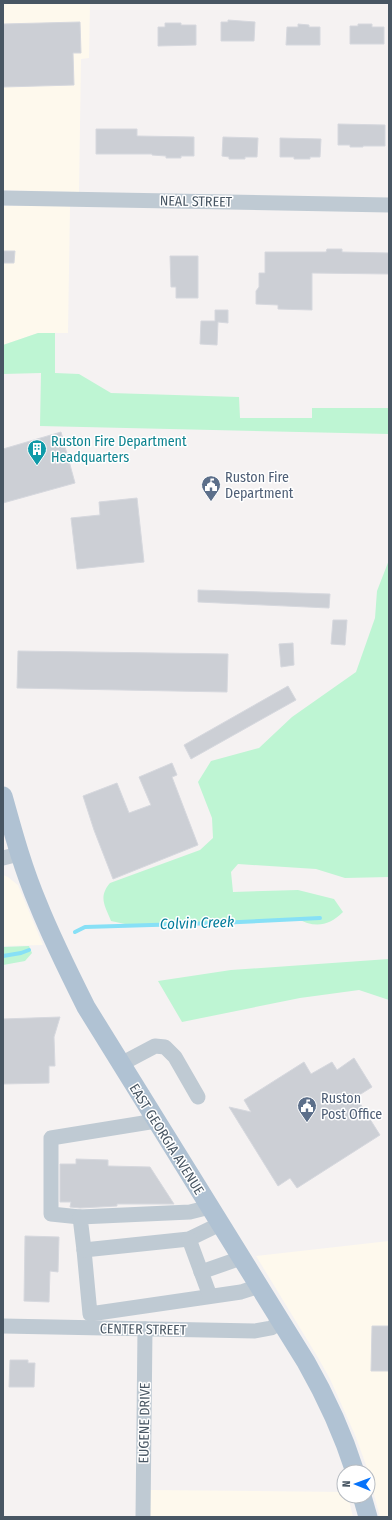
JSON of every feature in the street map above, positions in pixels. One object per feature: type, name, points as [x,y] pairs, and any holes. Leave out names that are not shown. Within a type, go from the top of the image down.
[{"type":"main road","name":"EAST GEORGIA AVENUE","points":[[3,796],[11,856],[37,904],[86,1008],[282,1322],[324,1395],[349,1453],[352,1464]]},
{"type":"main road","points":[[364,1504],[368,1517]]},
{"type":"street","name":"NEAL STREET","points":[[3,198],[389,204]]},
{"type":"street","points":[[121,1064],[155,1046],[166,1047],[175,1057],[198,1097]]},
{"type":"street","points":[[156,1121],[51,1138],[51,1214],[80,1217],[190,1212],[210,1207]]},
{"type":"street","points":[[80,1217],[90,1314],[241,1292],[259,1286]]},
{"type":"street","points":[[84,1250],[189,1239],[220,1224]]},
{"type":"street","points":[[189,1239],[210,1296]]},
{"type":"street","points":[[201,1272],[242,1258]]},
{"type":"street","points":[[160,1304],[165,1329]]},
{"type":"street","name":"CENTER STREET","points":[[3,1326],[256,1331],[270,1328],[282,1322]]},
{"type":"street","name":"EUGENE DRIVE","points":[[143,1517],[145,1329]]},
{"type":"shaded area","points":[[3,3],[90,3],[89,58],[81,59],[79,192],[3,190]]},
{"type":"shaded area","points":[[3,206],[70,206],[68,333],[38,333],[3,345]]},
{"type":"shaded area","points":[[3,875],[18,885],[43,945],[3,946]]},
{"type":"shaded area","points":[[389,1241],[389,1517],[380,1517],[376,1502],[376,1464],[366,1464],[355,1435],[330,1379],[256,1256]]},
{"type":"shaded area","points":[[150,1490],[336,1492],[336,1504],[350,1504],[353,1517],[149,1517]]},
{"type":"green space","points":[[38,333],[55,333],[55,373],[79,374],[111,393],[239,397],[240,418],[312,418],[312,408],[389,408],[389,434],[40,426],[41,373],[3,374],[3,345]]},
{"type":"green space","points":[[389,560],[389,877],[345,878],[316,869],[238,864],[231,872],[233,892],[298,890],[334,899],[343,912],[332,921],[321,924],[309,923],[296,918],[219,924],[139,927],[111,921],[103,897],[106,888],[110,883],[200,850],[213,838],[212,818],[198,782],[211,761],[259,748],[292,717],[356,672],[375,618],[377,591]]},
{"type":"green space","points":[[29,946],[32,953],[25,961],[3,965],[3,947]]},
{"type":"green space","points":[[389,959],[389,1000],[359,990],[300,998],[182,1022],[158,981],[231,970]]},
{"type":"building","points":[[228,20],[255,22],[254,41],[221,41],[221,22],[228,22]]},
{"type":"building","points":[[80,22],[81,53],[73,53],[74,85],[3,87],[3,24]]},
{"type":"building","points":[[165,23],[196,25],[196,45],[158,46],[158,27],[165,27]]},
{"type":"building","points":[[298,24],[309,25],[309,27],[320,27],[320,45],[286,45],[287,27],[298,27]]},
{"type":"building","points":[[358,24],[372,24],[372,27],[384,27],[384,44],[350,44],[350,26],[358,26]]},
{"type":"building","points":[[338,124],[385,125],[385,146],[350,147],[350,145],[338,145]]},
{"type":"building","points":[[96,129],[137,129],[137,136],[194,137],[194,156],[166,158],[166,156],[152,154],[96,154]]},
{"type":"building","points":[[223,137],[258,138],[257,157],[229,159],[229,157],[222,156]]},
{"type":"building","points":[[280,138],[321,139],[320,157],[310,157],[310,159],[294,159],[294,157],[280,157]]},
{"type":"building","points":[[327,249],[342,249],[342,252],[389,253],[389,274],[312,273],[312,310],[278,309],[278,305],[256,304],[256,291],[259,287],[259,273],[265,273],[265,252],[326,252]]},
{"type":"building","points":[[3,251],[15,251],[14,263],[3,263]]},
{"type":"building","points":[[170,256],[198,256],[198,298],[176,298],[176,287],[171,287]]},
{"type":"building","points":[[215,310],[228,310],[228,323],[218,322],[217,345],[200,344],[201,321],[215,321]]},
{"type":"building","name":"Ruston Fire Department Headquarters","points":[[61,432],[75,483],[3,503],[3,449]]},
{"type":"building","points":[[137,498],[144,562],[77,569],[71,518],[100,515],[99,502]]},
{"type":"building","points":[[198,590],[330,594],[329,608],[198,602]]},
{"type":"building","points":[[333,620],[347,620],[345,645],[331,644]]},
{"type":"building","points":[[293,643],[294,665],[281,667],[279,644]]},
{"type":"building","points":[[18,651],[228,654],[227,692],[17,688]]},
{"type":"building","points":[[288,686],[296,700],[191,759],[184,745]]},
{"type":"building","points":[[172,763],[177,775],[172,777],[198,845],[113,879],[94,830],[83,796],[117,783],[129,813],[151,805],[139,777]]},
{"type":"building","points":[[60,1017],[54,1037],[55,1066],[49,1066],[49,1083],[3,1084],[3,1019]]},
{"type":"building","name":"Ruston Post Office","points":[[354,1058],[372,1087],[356,1097],[380,1135],[297,1188],[290,1178],[278,1186],[229,1107],[251,1112],[244,1100],[304,1062],[311,1074],[332,1062],[337,1070]]},
{"type":"building","points":[[76,1159],[108,1160],[108,1166],[150,1167],[174,1204],[117,1204],[117,1206],[80,1208],[70,1207],[71,1202],[60,1202],[60,1164],[76,1164]]},
{"type":"building","points":[[25,1236],[59,1237],[58,1272],[50,1271],[49,1302],[24,1301]]},
{"type":"building","points":[[372,1326],[389,1326],[389,1371],[371,1371]]},
{"type":"building","points":[[10,1360],[28,1360],[28,1363],[35,1363],[34,1387],[9,1387]]},
{"type":"waterway","name":"Colvin Creek","points":[[75,932],[85,927],[320,918]]},
{"type":"waterway","name":"Colvin Creek","points":[[3,956],[29,950]]},
{"type":"place","name":"Ruston Fire Department Headquarters","points":[[37,466]]},
{"type":"place","name":"Ruston Fire Department","points":[[211,502]]},
{"type":"place","name":"Ruston Post Office","points":[[307,1123]]}]
